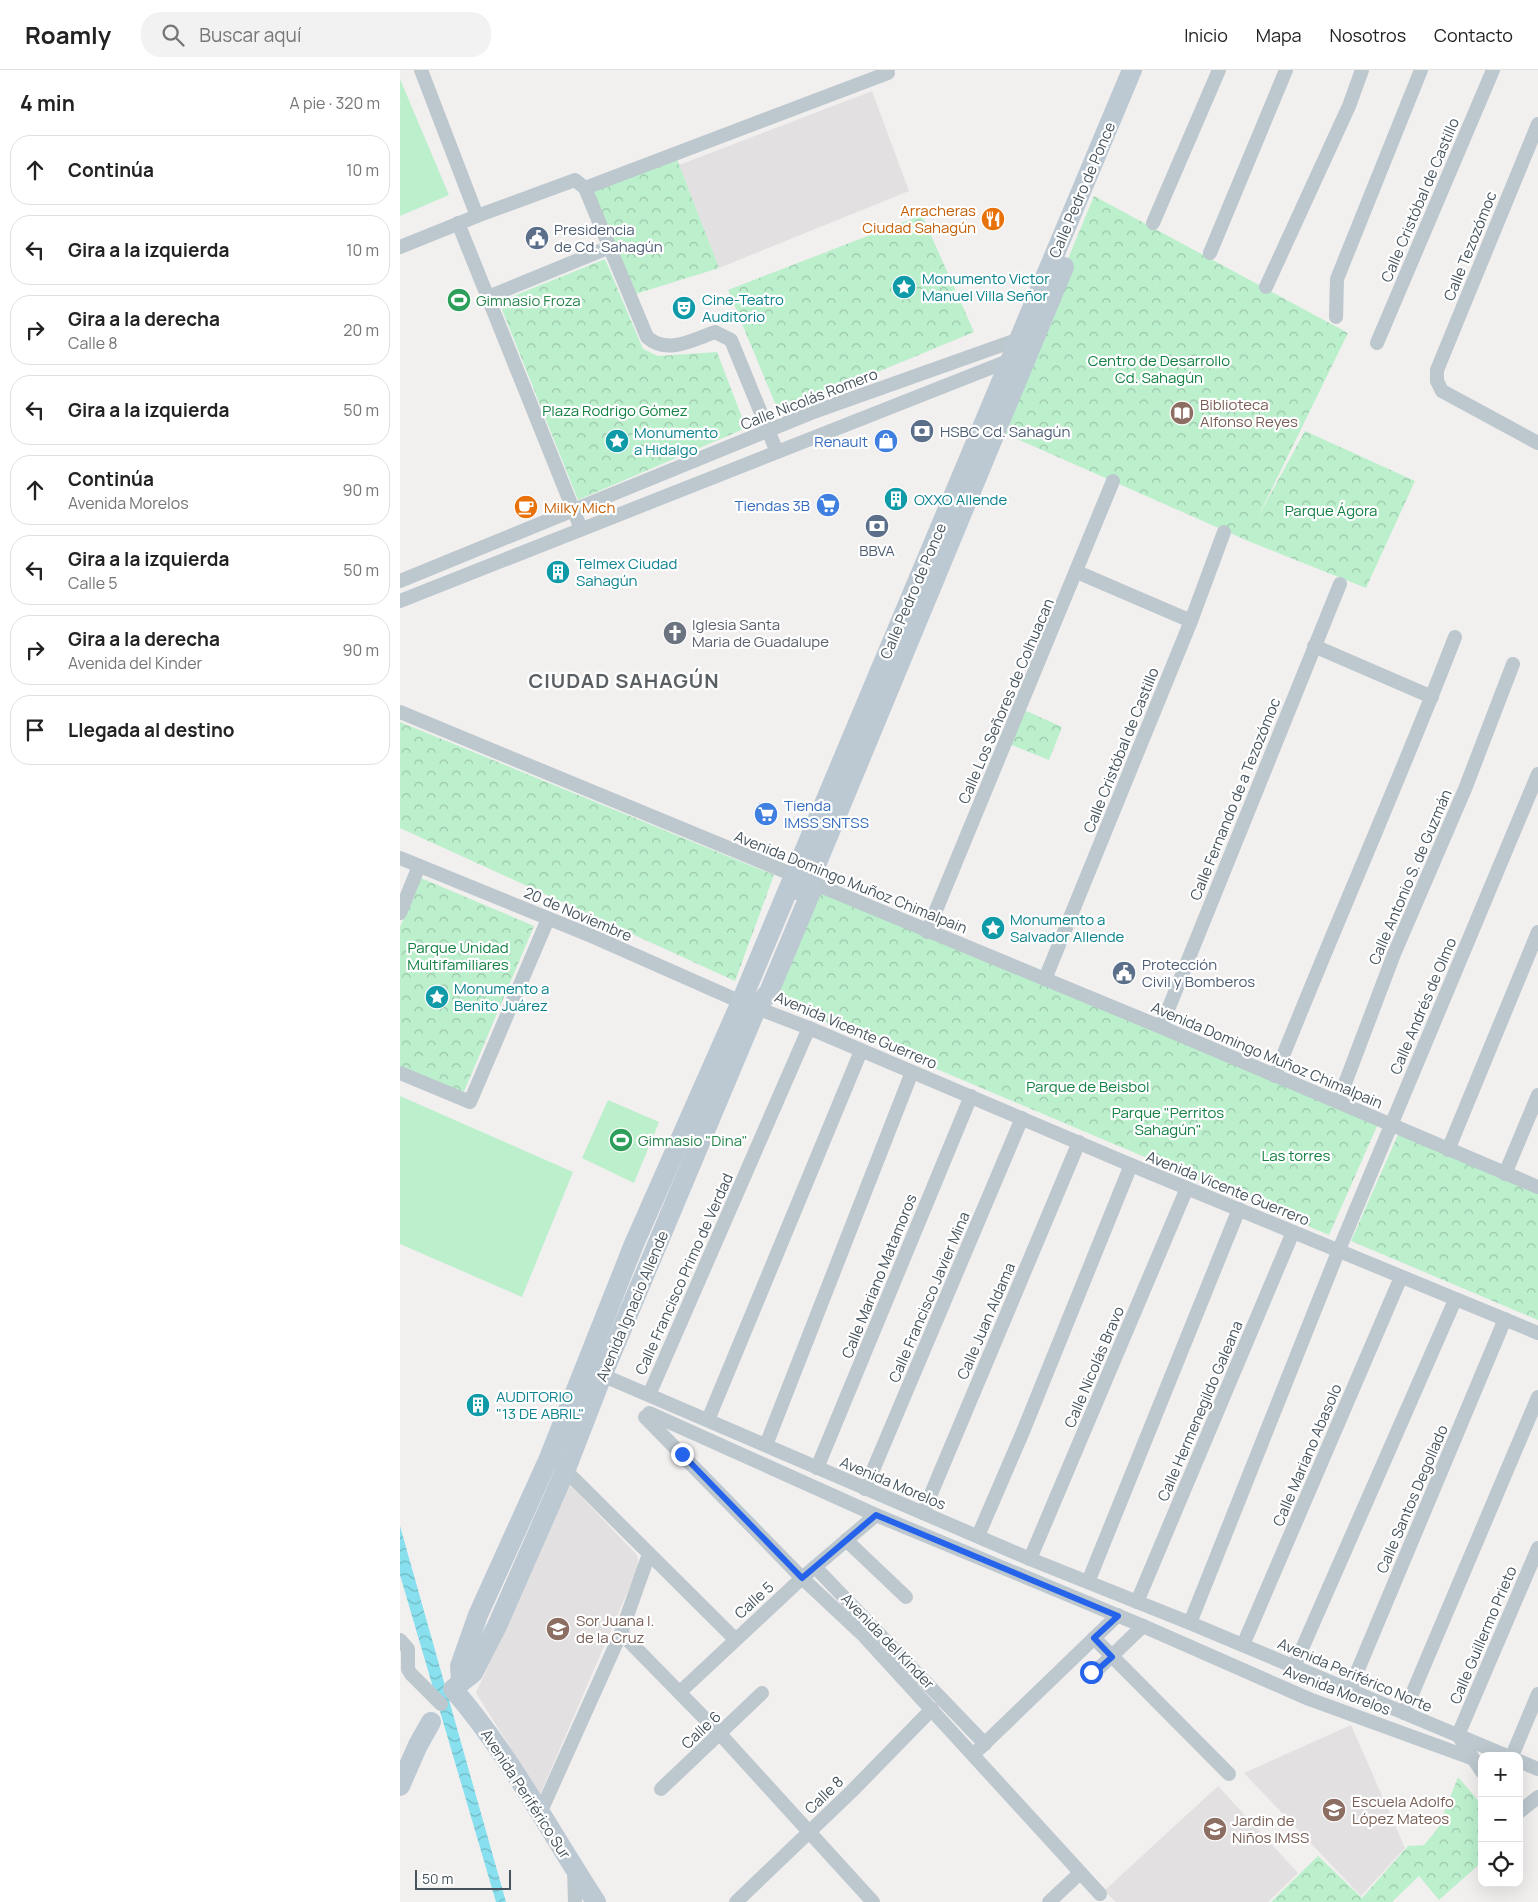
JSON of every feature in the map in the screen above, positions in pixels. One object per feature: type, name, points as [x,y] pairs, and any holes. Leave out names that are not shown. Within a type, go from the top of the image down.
[{"type":"street","points":[[421,70],[476,216]]},
{"type":"street","name":"Calle Pedro de Ponce","points":[[801,879],[1009,361],[1028,342],[1132,70]]},
{"type":"street","name":"Calle Pedro de Ponce","points":[[801,879],[1028,342],[1146,70]]},
{"type":"street","points":[[1154,223],[1219,70]]},
{"type":"street","points":[[1210,253],[1286,70]]},
{"type":"street","points":[[1266,287],[1349,106],[1362,70]]},
{"type":"street","points":[[1336,317],[1337,279],[1421,70]]},
{"type":"street","name":"Calle Cristóbal de Castillo","points":[[1377,343],[1493,70]]},
{"type":"street","points":[[585,188],[888,73]]},
{"type":"street","name":"Calle Tezozómoc","points":[[1538,124],[1437,370],[1437,381],[1442,391],[1538,443]]},
{"type":"street","points":[[400,247],[476,216],[575,180],[585,188],[643,332],[652,342],[666,347],[715,332],[731,340],[777,452]]},
{"type":"street","points":[[458,223],[581,530]]},
{"type":"street","points":[[488,297],[610,248]]},
{"type":"street","name":"Calle Nicolás Romero","points":[[400,581],[769,431],[811,412],[1028,342]]},
{"type":"street","points":[[400,601],[1009,361]]},
{"type":"street","points":[[699,459],[706,480]]},
{"type":"street","name":"Calle Los Señores de Colhuacan","points":[[927,932],[1113,481]]},
{"type":"street","name":"Calle Cristóbal de Castillo","points":[[1045,979],[1191,621],[1224,532]]},
{"type":"street","points":[[1077,572],[1191,621]]},
{"type":"street","name":"Calle Fernando de a Tezozómoc","points":[[1161,1027],[1340,584]]},
{"type":"street","points":[[1275,1076],[1319,963],[1432,697],[1455,637]]},
{"type":"street","points":[[1314,646],[1432,697]]},
{"type":"street","name":"Calle Antonio S. de Guzmán","points":[[1338,1102],[1394,954],[1464,789],[1512,664]]},
{"type":"street","name":"Avenida Domingo Muñoz Chimalpain","points":[[400,712],[927,932],[1161,1027],[1538,1188]]},
{"type":"street","name":"Calle Andrés de Olmo","points":[[1338,1252],[1538,774]]},
{"type":"street","name":"20 de Noviembre","points":[[400,858],[749,1004]]},
{"type":"street","points":[[400,913],[419,866]]},
{"type":"street","name":"Calle Pedro de Ponce","points":[[749,1004],[769,992],[811,892],[801,879]]},
{"type":"street","points":[[400,1073],[470,1102],[548,919]]},
{"type":"street","points":[[1448,1150],[1538,932]]},
{"type":"street","name":"Avenida Vicente Guerrero","points":[[749,1004],[1338,1252],[1538,1333]]},
{"type":"street","name":"Avenida Ignacio Allende","points":[[452,1691],[478,1615],[549,1458],[594,1371],[749,1004]]},
{"type":"street","name":"Calle Francisco Primo de Verdad","points":[[649,1395],[809,1028]]},
{"type":"street","points":[[708,1420],[861,1051]]},
{"type":"street","points":[[766,1445],[912,1072]]},
{"type":"street","points":[[1505,1174],[1538,1095]]},
{"type":"street","name":"Calle Mariano Matamoros","points":[[817,1468],[971,1096]]},
{"type":"street","name":"Calle Francisco Javier Mina","points":[[865,1489],[1022,1118]]},
{"type":"street","name":"Calle Juan Aldama","points":[[923,1513],[1079,1142]]},
{"type":"street","points":[[978,1536],[1022,1434],[1130,1165]]},
{"type":"street","name":"Calle Nicolás Bravo","points":[[1030,1559],[1187,1188]]},
{"type":"street","points":[[1088,1582],[1239,1209]]},
{"type":"street","name":"Calle Hermenegildo Galeana","points":[[1137,1602],[1293,1232]]},
{"type":"street","points":[[1190,1623],[1338,1252]]},
{"type":"street","name":"Calle Mariano Abasolo","points":[[1243,1645],[1401,1277]]},
{"type":"street","points":[[1294,1667],[1455,1300]]},
{"type":"street","name":"Calle Santos Degollado","points":[[1350,1691],[1505,1320]]},
{"type":"street","name":"Avenida Ignacio Allende","points":[[452,1691],[473,1673],[497,1626],[566,1470],[594,1371]]},
{"type":"street","name":"Avenida Morelos","points":[[594,1371],[1030,1559],[1190,1623]]},
{"type":"street","points":[[1404,1713],[1538,1397]]},
{"type":"street","name":"Avenida del Kinder","points":[[876,1515],[647,1415],[802,1578],[864,1636],[974,1754],[1100,1894]]},
{"type":"street","points":[[549,1458],[566,1470],[735,1640]]},
{"type":"street","name":"Avenida Morelos","points":[[876,1515],[1032,1578],[1309,1699],[1471,1758]]},
{"type":"street","name":"Calle 5","points":[[680,1692],[802,1578],[876,1515]]},
{"type":"street","points":[[846,1540],[906,1597]]},
{"type":"street","name":"Calle Guillermo Prieto","points":[[1458,1736],[1538,1548]]},
{"type":"street","points":[[541,1811],[621,1633],[649,1554]]},
{"type":"street","points":[[815,1567],[985,1744]]},
{"type":"street","points":[[974,1754],[1118,1616]]},
{"type":"street","name":"Avenida Periférico Norte","points":[[1190,1623],[1497,1752]]},
{"type":"street","points":[[1091,1672],[1095,1672],[1112,1657],[1143,1626]]},
{"type":"street","points":[[621,1633],[720,1734],[873,1902]]},
{"type":"street","points":[[1094,1638],[1229,1774]]},
{"type":"street","points":[[400,1640],[408,1649],[408,1669],[411,1674],[452,1691],[418,1745],[400,1786]]},
{"type":"street","name":"Avenida Periférico Sur","points":[[452,1691],[480,1722],[541,1811],[596,1902]]},
{"type":"street","name":"Calle 6","points":[[661,1789],[762,1694]]},
{"type":"street","points":[[1514,1752],[1538,1694]]},
{"type":"street","name":"Calle 8","points":[[736,1902],[932,1709]]},
{"type":"street","points":[[1458,1736],[1478,1767]]},
{"type":"street","points":[[1523,1762],[1538,1768]]},
{"type":"street","points":[[1523,1809],[1538,1797]]},
{"type":"street","points":[[574,1868],[575,1902]]},
{"type":"street","points":[[1049,1902],[1080,1873]]},
{"type":"shaded area","points":[[872,91],[909,191],[719,268],[679,165]]},
{"type":"shaded area","name":"Sor Juana I. de la Cruz","points":[[569,1484],[637,1555],[639,1565],[540,1795],[476,1693]]},
{"type":"shaded area","name":"Escuela Adolfo López Mateos","points":[[1351,1725],[1405,1848],[1361,1896],[1244,1773]]},
{"type":"shaded area","name":"Jardin de Niños IMSS","points":[[1218,1786],[1298,1873],[1268,1902],[1116,1902],[1104,1891]]},
{"type":"green space","points":[[400,79],[449,195],[400,216]]},
{"type":"green space","points":[[675,154],[719,268],[629,296],[585,188]]},
{"type":"green space","name":"Centro de Desarrollo Cd. Sahagún","points":[[1094,196],[1348,333],[1258,517],[1305,431],[1415,481],[1366,588],[1248,541],[997,430]]},
{"type":"green space","points":[[922,215],[974,332],[779,413],[728,290]]},
{"type":"green space","name":"Plaza Rodrigo Gómez","points":[[605,259],[643,349],[658,356],[717,352],[746,428],[578,500],[499,302]]},
{"type":"green space","points":[[1022,709],[1062,727],[1049,760],[1007,743]]},
{"type":"green space","points":[[400,722],[774,875],[735,981],[400,828]]},
{"type":"green space","name":"Parque Unidad Multifamiliares","points":[[421,878],[534,926],[463,1094],[400,1067],[400,927]]},
{"type":"green space","name":"Las torres","points":[[816,887],[1378,1124],[1329,1235],[769,998]]},
{"type":"green space","points":[[400,1096],[573,1172],[522,1297],[400,1244]]},
{"type":"green space","name":"Gimnasio \"Dina\"","points":[[608,1100],[659,1122],[634,1183],[582,1158]]},
{"type":"green space","points":[[1400,1130],[1538,1189],[1538,1320],[1351,1241]]},
{"type":"green space","points":[[1458,1777],[1478,1800],[1478,1866],[1439,1900],[1419,1876],[1392,1902],[1271,1902],[1318,1856],[1362,1898],[1408,1846],[1424,1845],[1438,1828]]},
{"type":"water","points":[[400,1526],[506,1902],[496,1902],[400,1575]]},
{"type":"place","name":"Arracheras Ciudad Sahagún","points":[[993,219]]},
{"type":"place","name":"Presidencia de Cd. Sahagún","points":[[537,238]]},
{"type":"place","name":"Monumento Victor Manuel Villa Señor","points":[[904,287]]},
{"type":"place","name":"Gimnasio Froza","points":[[459,300]]},
{"type":"place","name":"Cine-Teatro Auditorio","points":[[684,308]]},
{"type":"place","name":"Biblioteca Alfonso Reyes","points":[[1182,413]]},
{"type":"place","name":"HSBC Cd. Sahagún","points":[[922,431]]},
{"type":"place","name":"Monumento a Hidalgo","points":[[617,441]]},
{"type":"place","name":"Renault","points":[[886,441]]},
{"type":"place","name":"OXXO Allende","points":[[896,499]]},
{"type":"place","name":"Tiendas 3B","points":[[828,505]]},
{"type":"place","name":"Milky Mich","points":[[526,507]]},
{"type":"place","name":"BBVA","points":[[877,526]]},
{"type":"place","name":"Telmex Ciudad Sahagún","points":[[558,572]]},
{"type":"place","name":"Iglesia Santa Maria de Guadalupe","points":[[675,633]]},
{"type":"place","name":"Tienda IMSS SNTSS","points":[[766,814]]},
{"type":"place","name":"Monumento a Salvador Allende","points":[[993,928]]},
{"type":"place","name":"Protección Civil y Bomberos","points":[[1124,973]]},
{"type":"place","name":"Monumento a Benito Juárez","points":[[437,997]]},
{"type":"place","name":"Gimnasio \"Dina\"","points":[[621,1140]]},
{"type":"place","name":"AUDITORIO \"13 DE ABRIL\"","points":[[478,1405]]},
{"type":"place","name":"Sor Juana I. de la Cruz","points":[[558,1629]]},
{"type":"place","name":"Escuela Adolfo López Mateos","points":[[1334,1810]]},
{"type":"place","name":"Jardin de Niños IMSS","points":[[1215,1829]]},
{"type":"district","name":"CIUDAD SAHAGÚN","points":[[624,680]]},
{"type":"route","points":[[682,1454],[802,1578],[876,1515],[1032,1578],[1118,1616],[1094,1638],[1112,1657],[1095,1672],[1091,1672]]},
{"type":"park label","name":"Parque Ágora","points":[[1331,510]]},
{"type":"park label","name":"Parque de Beisbol","points":[[1088,1086]]},
{"type":"park label","name":"Parque \"Perritos Sahagún\"","points":[[1168,1120]]}]
